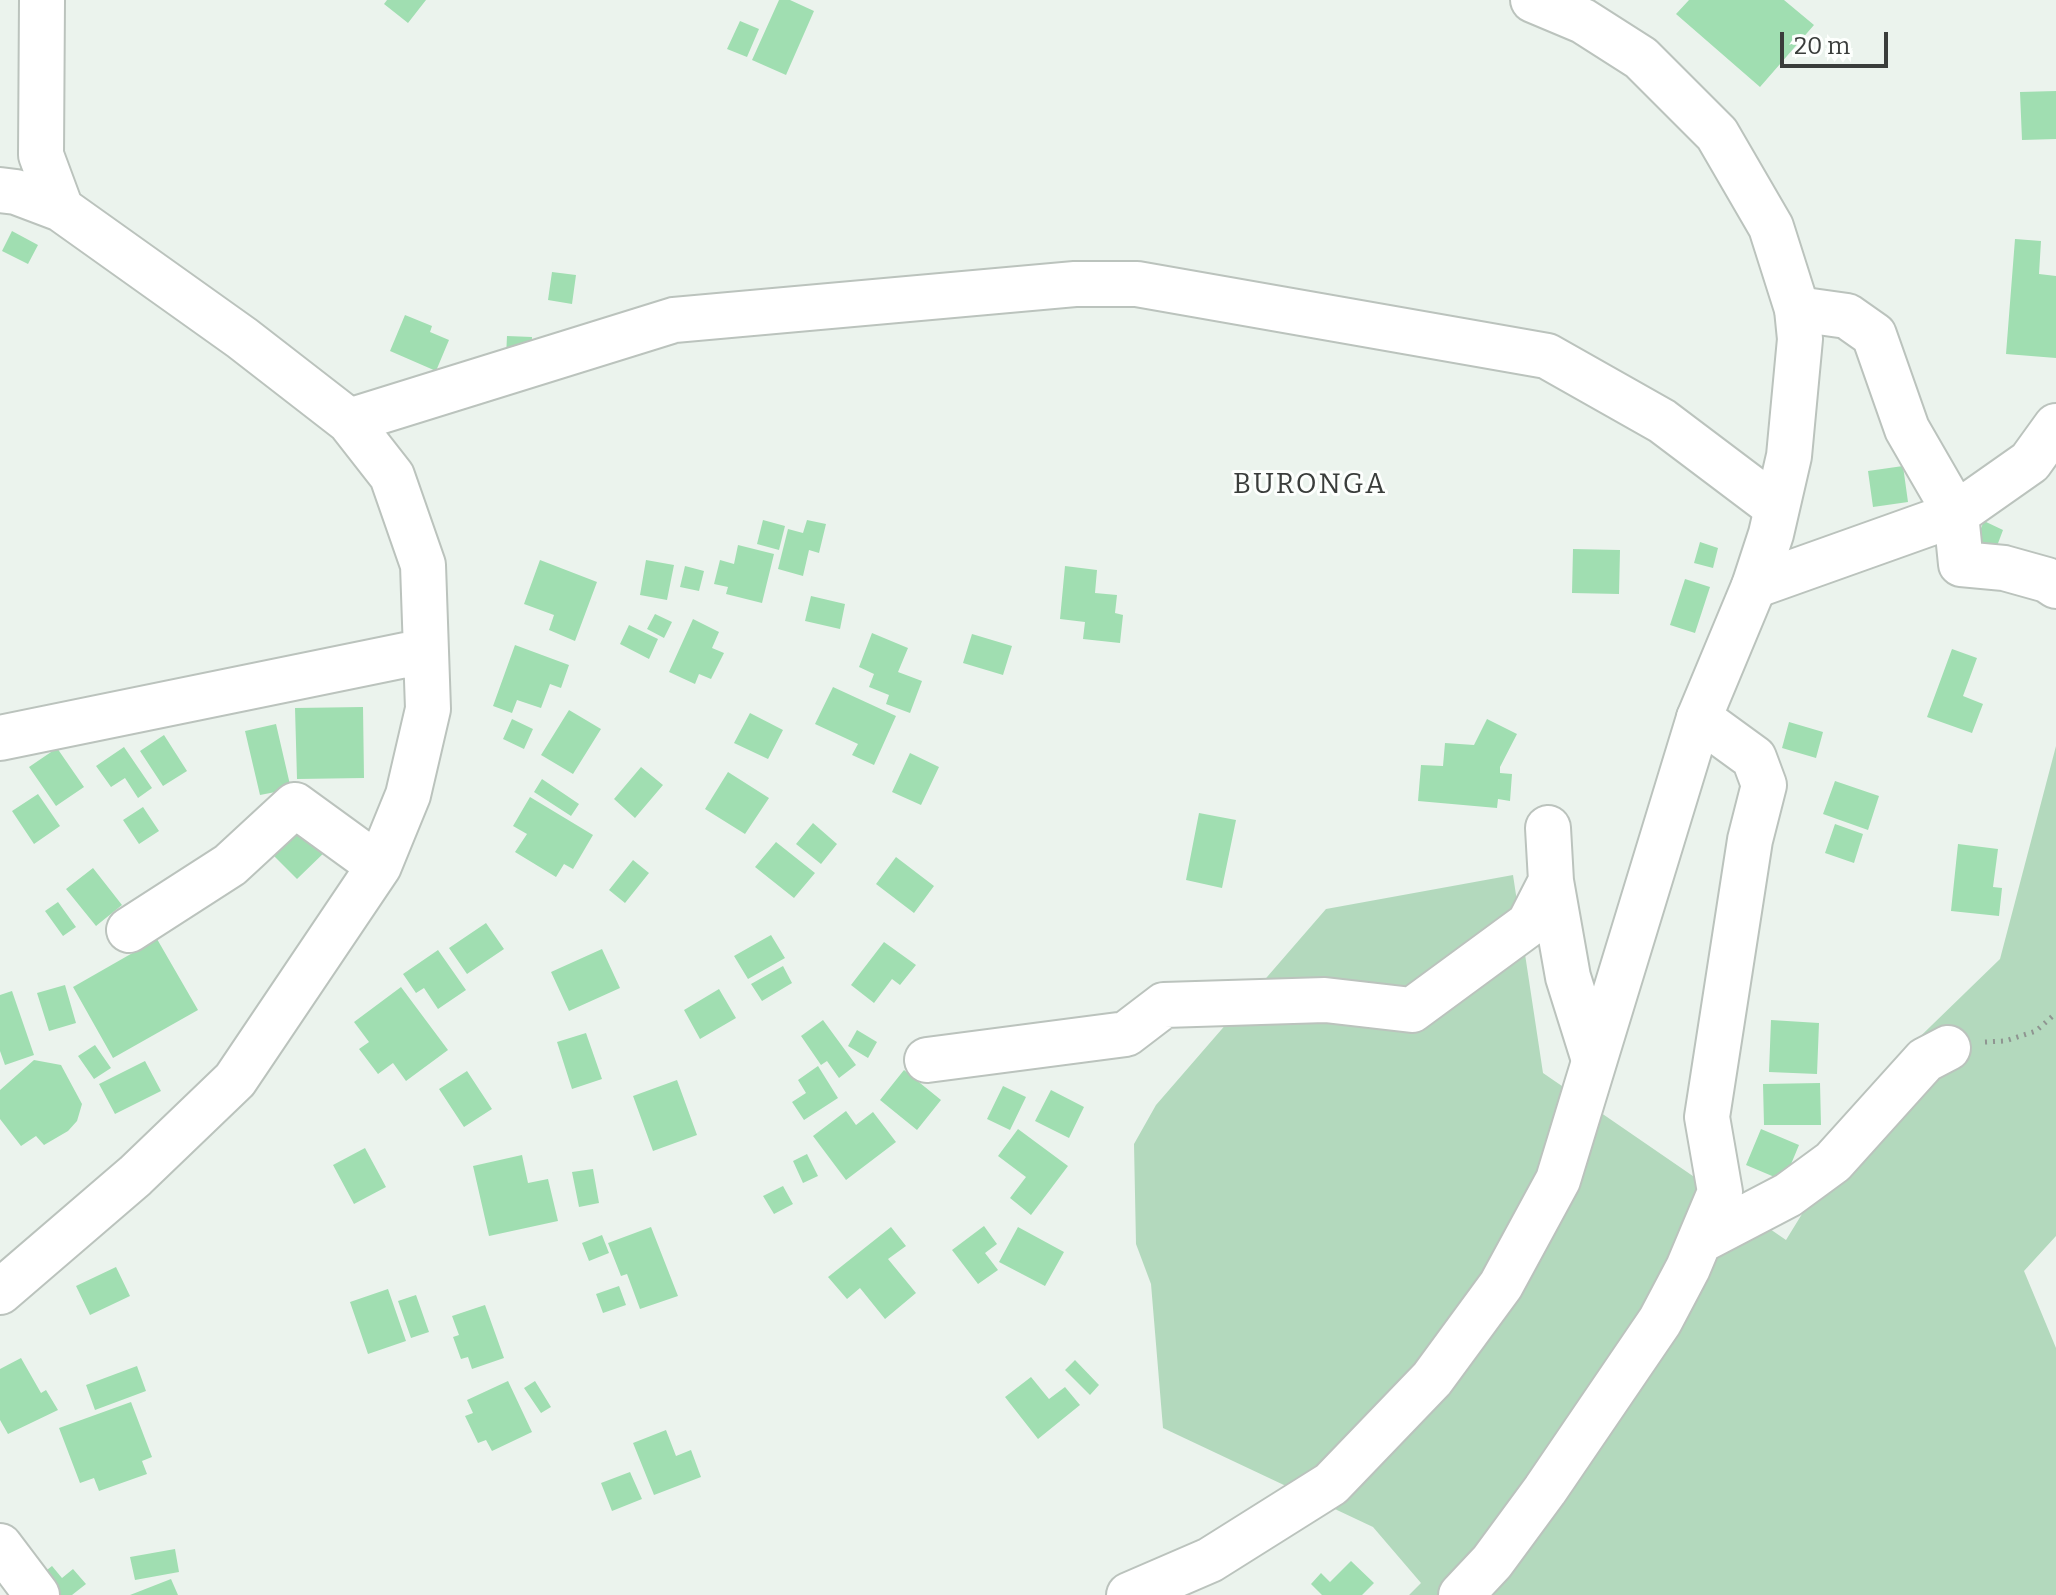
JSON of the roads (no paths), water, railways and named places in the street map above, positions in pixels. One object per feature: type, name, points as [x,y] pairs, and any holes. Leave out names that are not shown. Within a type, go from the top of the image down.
[{"type":"main road","points":[[42,0],[41,155],[61,209]]},
{"type":"main road","points":[[1129,1595],[1210,1560],[1331,1484],[1432,1379],[1501,1285],[1558,1180],[1699,718],[1754,586],[1789,456],[1797,385],[1797,309],[1771,227],[1717,134],[1641,58],[1583,21],[1533,0]]},
{"type":"main road","points":[[0,190],[16,192],[61,209],[242,338],[349,421],[392,476],[423,565],[428,709],[408,795],[379,866],[235,1080],[135,1176],[0,1292]]},
{"type":"main road","points":[[349,421],[674,320],[1075,284],[1137,284],[1547,356],[1662,421],[1776,507]]},
{"type":"main road","points":[[1797,309],[1847,316],[1874,335],[1907,429],[1956,514],[1961,564],[2004,568],[2047,580],[2056,586]]},
{"type":"main road","points":[[1754,586],[1956,514],[2030,462],[2056,426]]},
{"type":"main road","points":[[0,738],[425,651]]},
{"type":"main road","points":[[1461,1595],[1492,1562],[1545,1490],[1651,1334],[1700,1241],[1720,1192],[1707,1117],[1750,840],[1764,785],[1754,758],[1699,718]]},
{"type":"main road","points":[[129,930],[230,865],[295,805],[379,866]]},
{"type":"main road","points":[[1548,828],[1551,881],[1568,977],[1594,1060]]},
{"type":"main road","points":[[927,1060],[1126,1034],[1164,1005],[1325,1000],[1412,1010],[1529,924],[1551,881]]},
{"type":"main road","points":[[1700,1241],[1788,1195],[1833,1162],[1925,1060],[1948,1048]]},
{"type":"main road","points":[[0,1546],[37,1595]]},
{"type":"district","name":"BURONGA","points":[[1310,485]]}]
